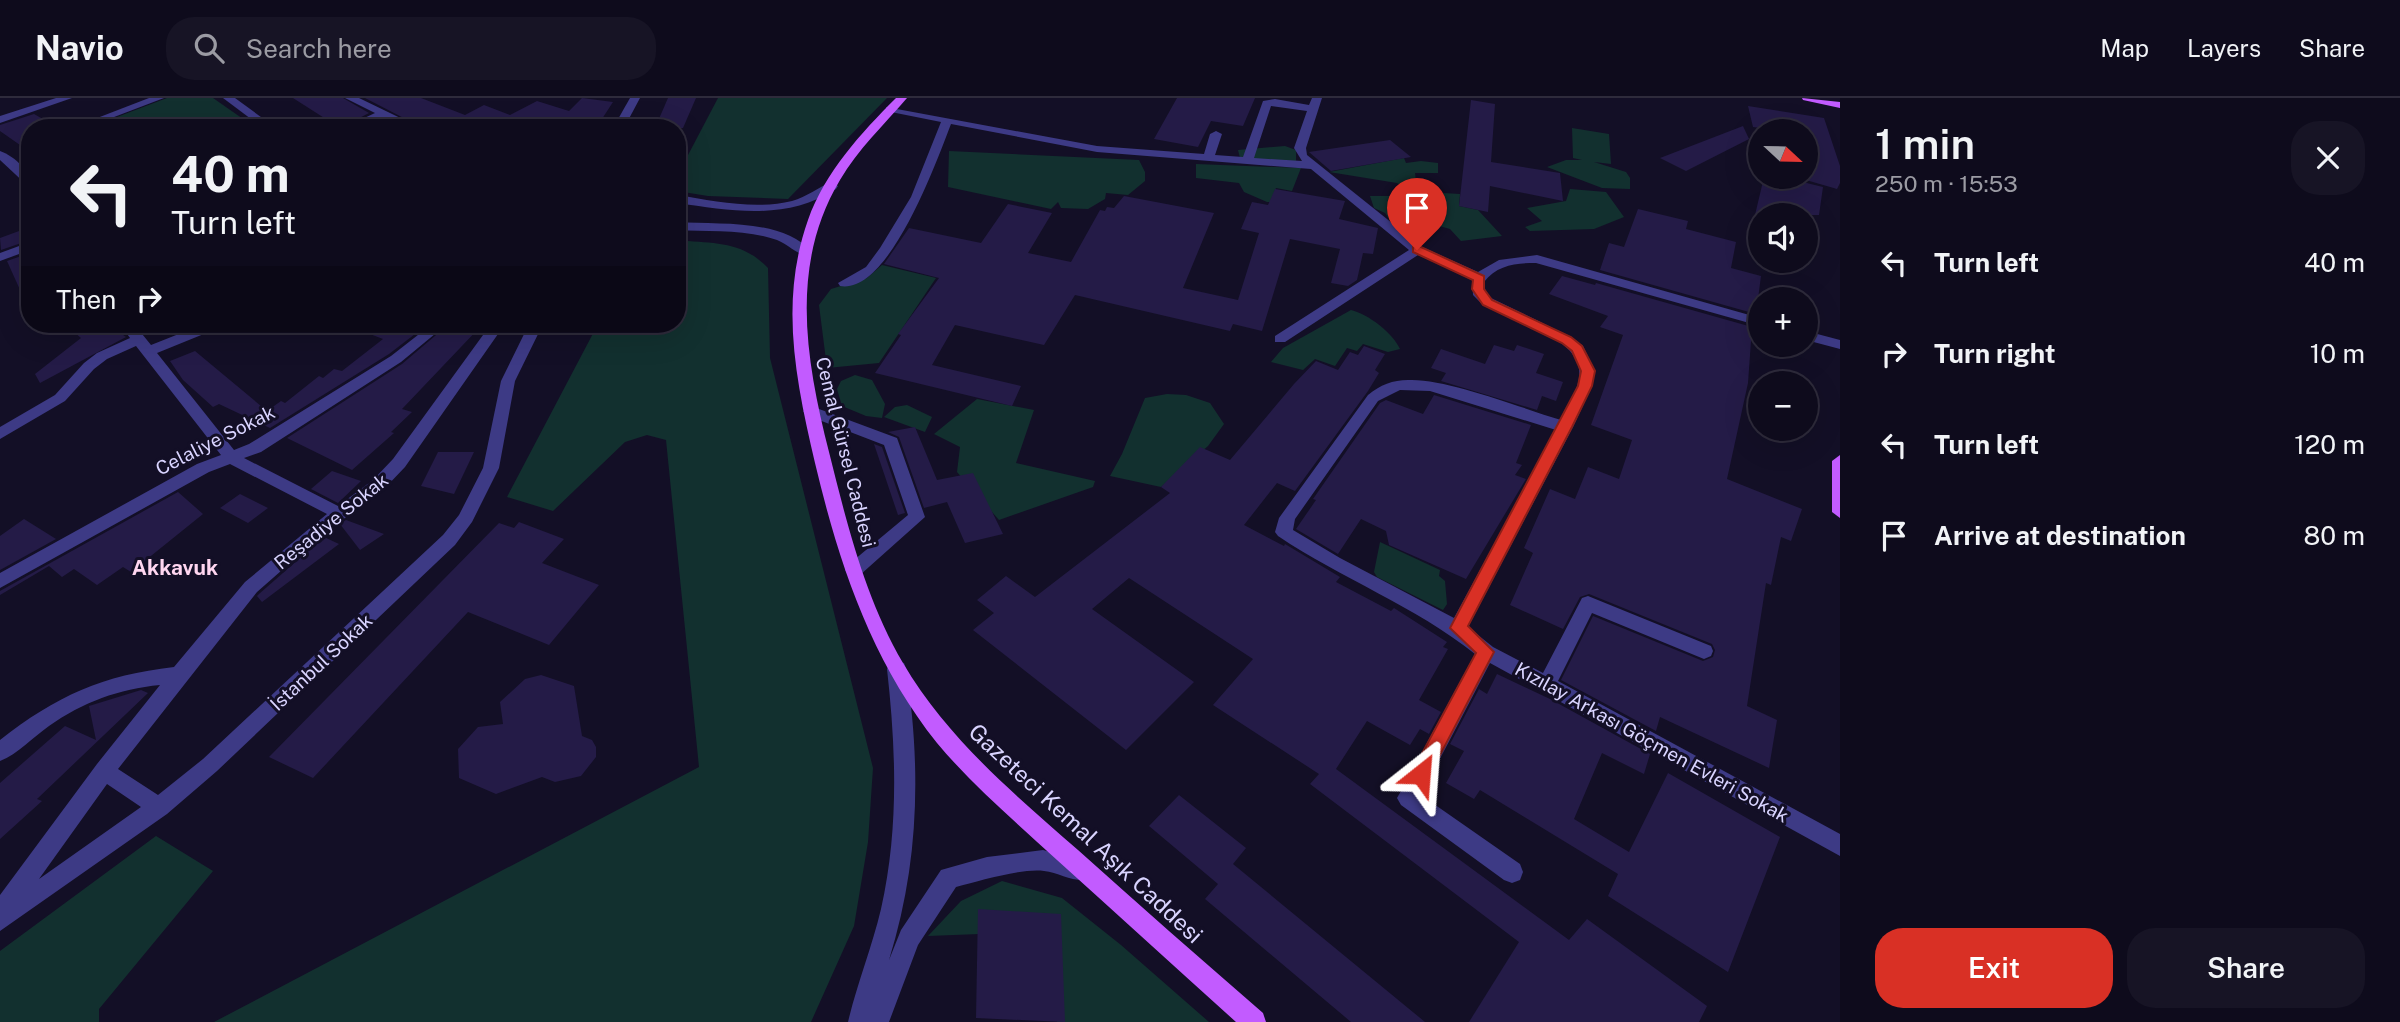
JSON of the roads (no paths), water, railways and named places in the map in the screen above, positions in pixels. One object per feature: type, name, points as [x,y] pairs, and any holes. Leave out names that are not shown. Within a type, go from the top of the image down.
[{"type":"main road","name":"Cemal Gürsel Caddesi","points":[[897,669],[878,632],[854,570],[834,505],[811,411],[799,339],[800,293],[806,252],[815,220],[852,155],[902,98]]},
{"type":"main road","points":[[1807,98],[1840,105]]},
{"type":"main road","points":[[1840,461],[1840,512]]},
{"type":"main road","name":"Gazeteci Kemal Aşık Caddesi","points":[[897,669],[943,737],[977,774],[1254,1022]]},
{"type":"street","points":[[0,120],[67,98]]},
{"type":"street","points":[[100,119],[159,98]]},
{"type":"street","points":[[228,98],[258,119]]},
{"type":"street","points":[[350,98],[394,119]]},
{"type":"street","points":[[623,119],[635,98]]},
{"type":"street","points":[[1247,162],[1267,103],[1315,103],[1300,148],[1302,156],[1417,250],[1480,278]]},
{"type":"street","points":[[890,109],[1097,149],[1316,166]]},
{"type":"street","points":[[370,119],[382,114]]},
{"type":"street","points":[[845,283],[871,270],[886,248],[917,197],[947,121]]},
{"type":"street","points":[[1208,159],[1216,134]]},
{"type":"street","points":[[0,154],[21,174]]},
{"type":"street","points":[[686,200],[742,207],[782,208],[814,200],[832,186]]},
{"type":"street","points":[[686,227],[769,235],[789,240],[806,252]]},
{"type":"street","points":[[0,257],[21,249]]},
{"type":"street","points":[[1280,339],[1417,250]]},
{"type":"street","points":[[1458,628],[1565,427],[1587,380],[1585,360],[1578,349],[1566,340],[1488,302],[1478,289],[1480,278],[1491,267],[1504,262],[1537,259],[1748,319]]},
{"type":"street","points":[[134,333],[231,457],[249,469],[339,513]]},
{"type":"street","points":[[0,434],[60,398],[89,366],[102,356],[185,333]]},
{"type":"street","name":"Celaliye Sokak","points":[[0,581],[203,468],[255,448],[396,359],[429,333]]},
{"type":"street","name":"Reşadiye Sokak","points":[[0,914],[176,675],[251,587],[339,513],[379,484],[399,463],[492,333]]},
{"type":"street","name":"İstanbul Sokak","points":[[0,920],[159,807],[210,765],[402,587],[466,518],[491,468],[508,381],[532,333]]},
{"type":"street","points":[[1818,339],[1840,345]]},
{"type":"street","name":"Kızılay Arkası Göçmen Evleri Sokak","points":[[1565,427],[1431,386],[1408,384],[1387,387],[1373,398],[1287,518],[1284,532],[1336,565],[1458,628],[1486,652],[1840,846]]},
{"type":"street","points":[[811,411],[891,442],[918,517],[854,570]]},
{"type":"street","points":[[1547,685],[1588,603],[1704,651]]},
{"type":"street","points":[[1486,652],[1408,798],[1512,873]]},
{"type":"street","points":[[860,1022],[883,942],[902,851],[907,795],[905,738],[897,669]]},
{"type":"street","points":[[0,752],[44,716],[98,689],[140,678],[176,675]]},
{"type":"street","points":[[104,771],[159,807]]},
{"type":"street","points":[[876,1022],[909,939],[949,878],[987,868],[1043,860],[1088,872]]},
{"type":"district","name":"Akkavuk","points":[[175,567]]}]
